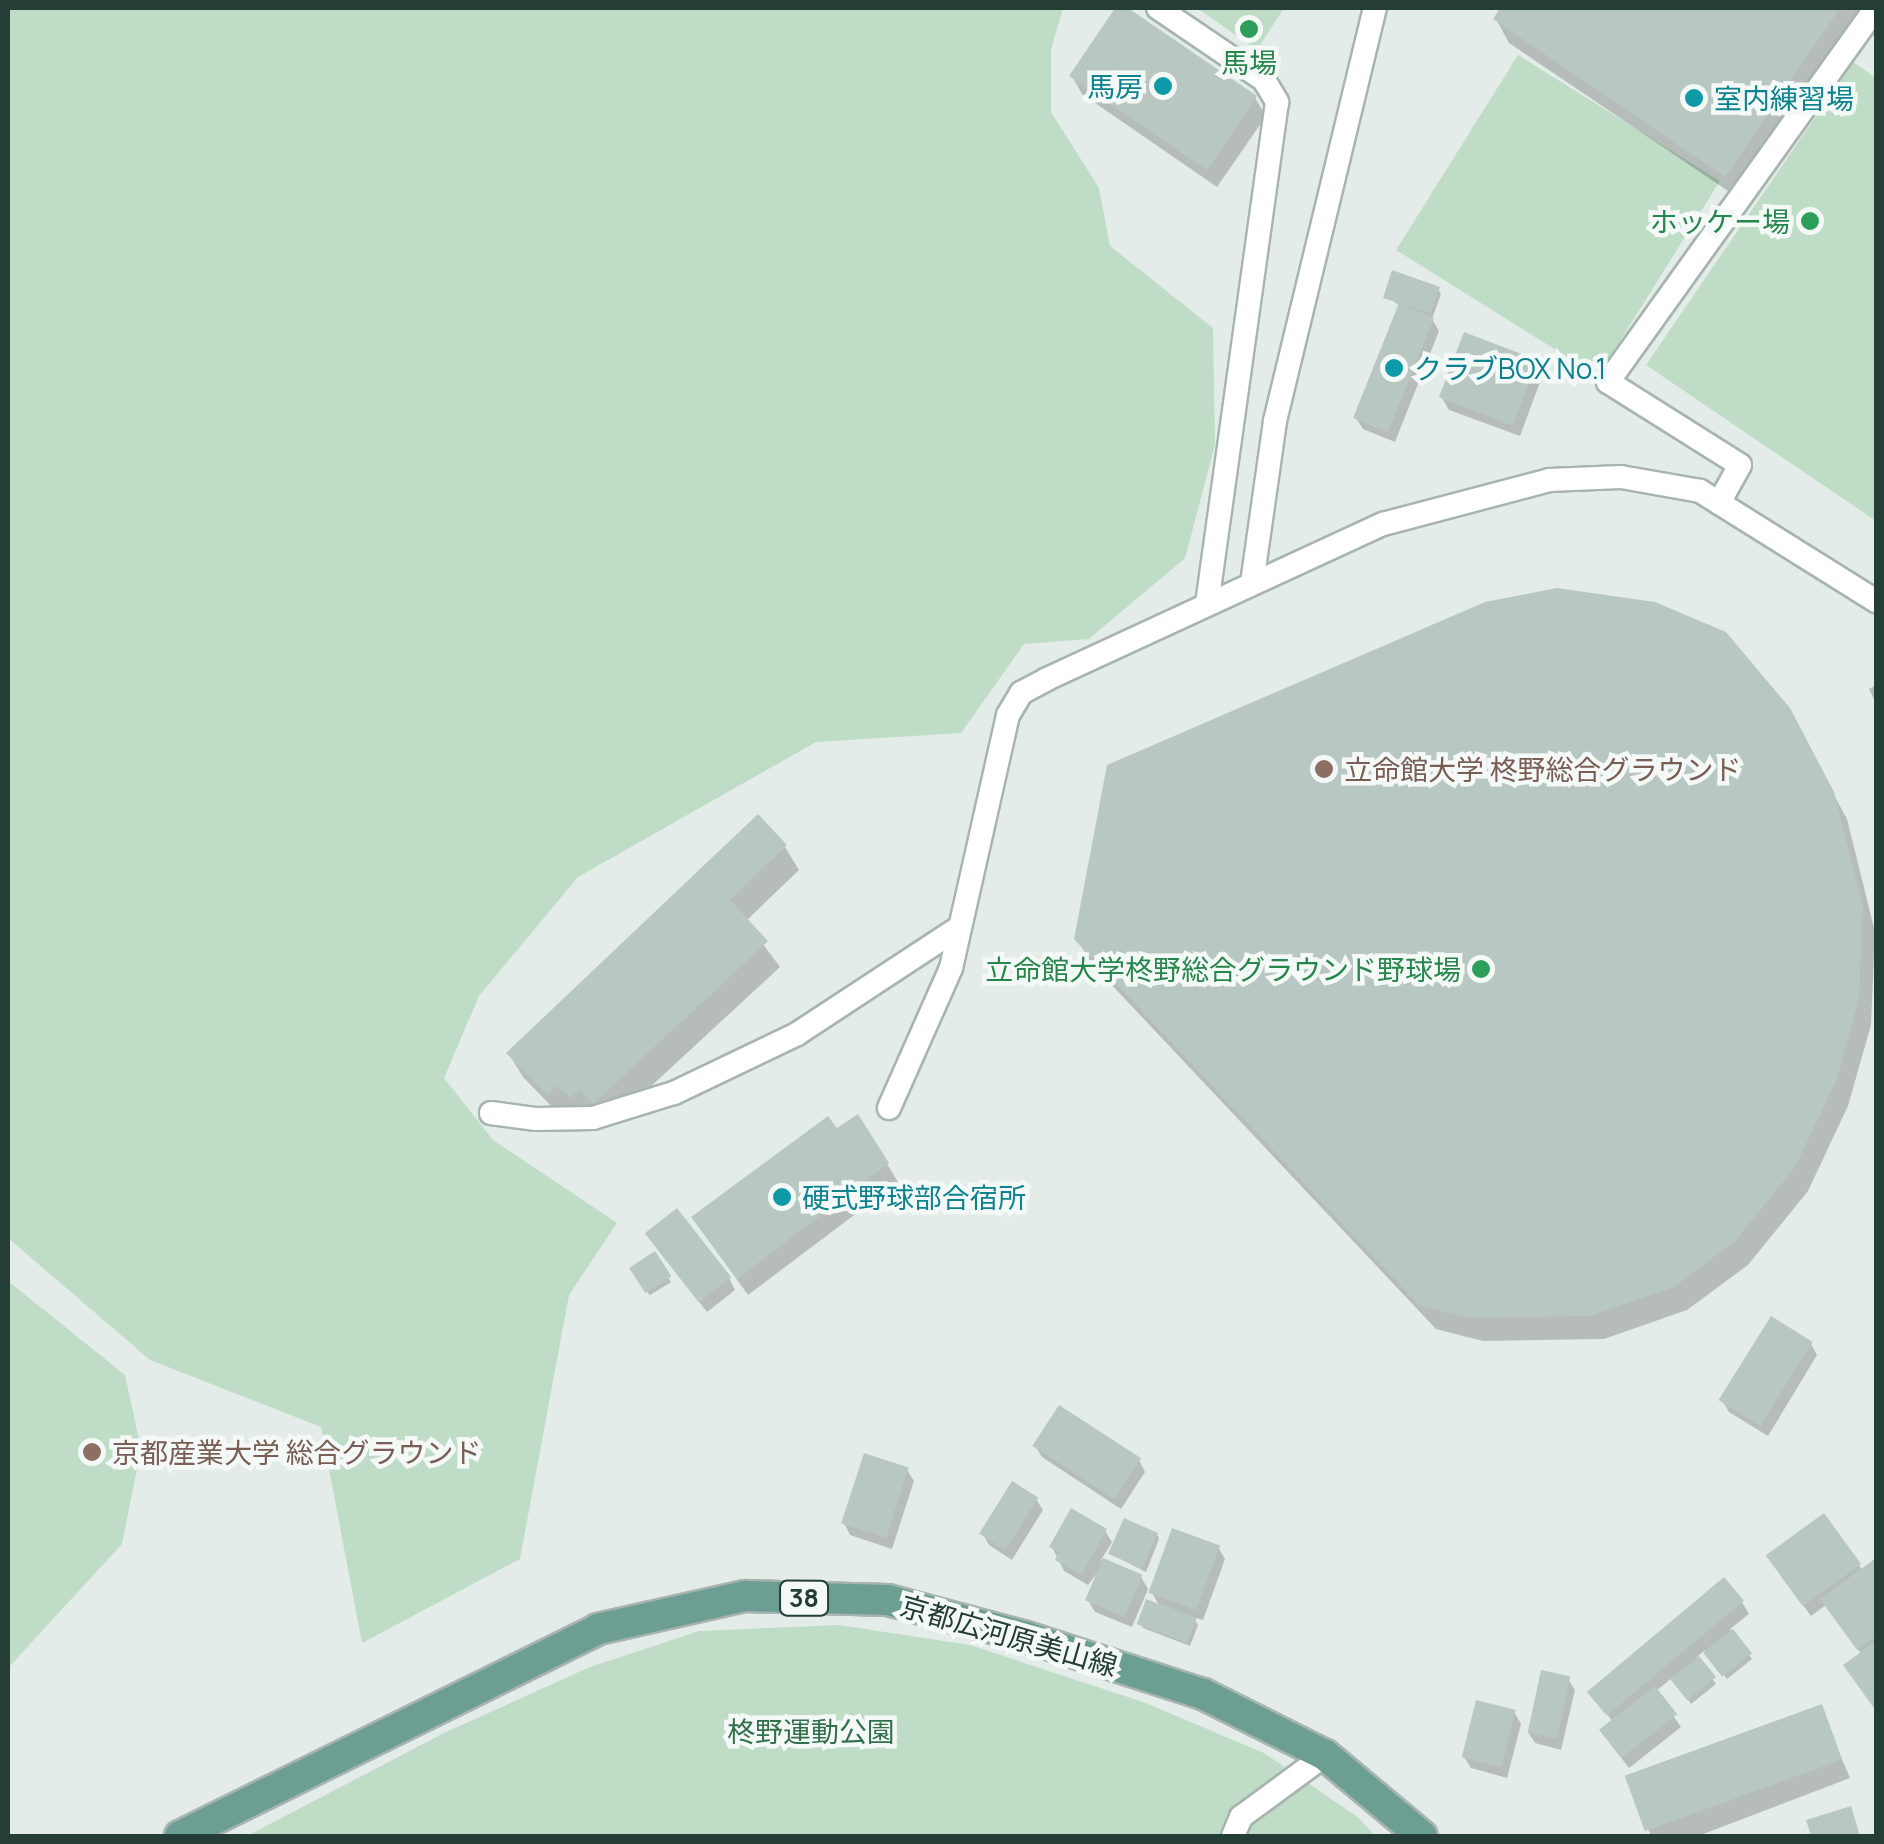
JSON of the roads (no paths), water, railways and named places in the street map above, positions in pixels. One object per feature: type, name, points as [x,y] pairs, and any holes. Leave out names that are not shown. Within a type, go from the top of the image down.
[{"type":"main road","name":"京都広河原美山線","points":[[180,1836],[598,1629],[745,1596],[888,1600],[1026,1637],[1203,1694],[1325,1755],[1422,1836]]},
{"type":"lane","points":[[1158,8],[1264,80],[1277,102],[1207,604]]},
{"type":"lane","points":[[1252,583],[1275,421],[1375,8]]},
{"type":"lane","points":[[1719,503],[1740,465],[1608,382],[1876,8]]},
{"type":"lane","points":[[889,1108],[950,968],[1008,714],[1021,694],[1383,524],[1549,480],[1621,477],[1700,491],[1876,601]]},
{"type":"lane","points":[[491,1113],[536,1119],[593,1118],[674,1093],[797,1034],[960,927]]},
{"type":"lane","points":[[1233,1836],[1241,1817],[1325,1755]]},
{"type":"place","name":"馬場","points":[[1249,29]]},
{"type":"place","name":"馬房","points":[[1163,86]]},
{"type":"place","name":"室内練習場","points":[[1694,98]]},
{"type":"place","name":"ホッケー場","points":[[1810,221]]},
{"type":"place","name":"クラブBOX No.1","points":[[1394,368]]},
{"type":"place","name":"立命館大学 柊野総合グラウンド","points":[[1324,769]]},
{"type":"place","name":"立命館大学柊野総合グラウンド野球場","points":[[1481,969]]},
{"type":"place","name":"硬式野球部合宿所","points":[[782,1197]]},
{"type":"place","name":"京都産業大学 総合グラウンド","points":[[92,1452]]},
{"type":"park label","name":"柊野運動公園","points":[[811,1731]]}]
